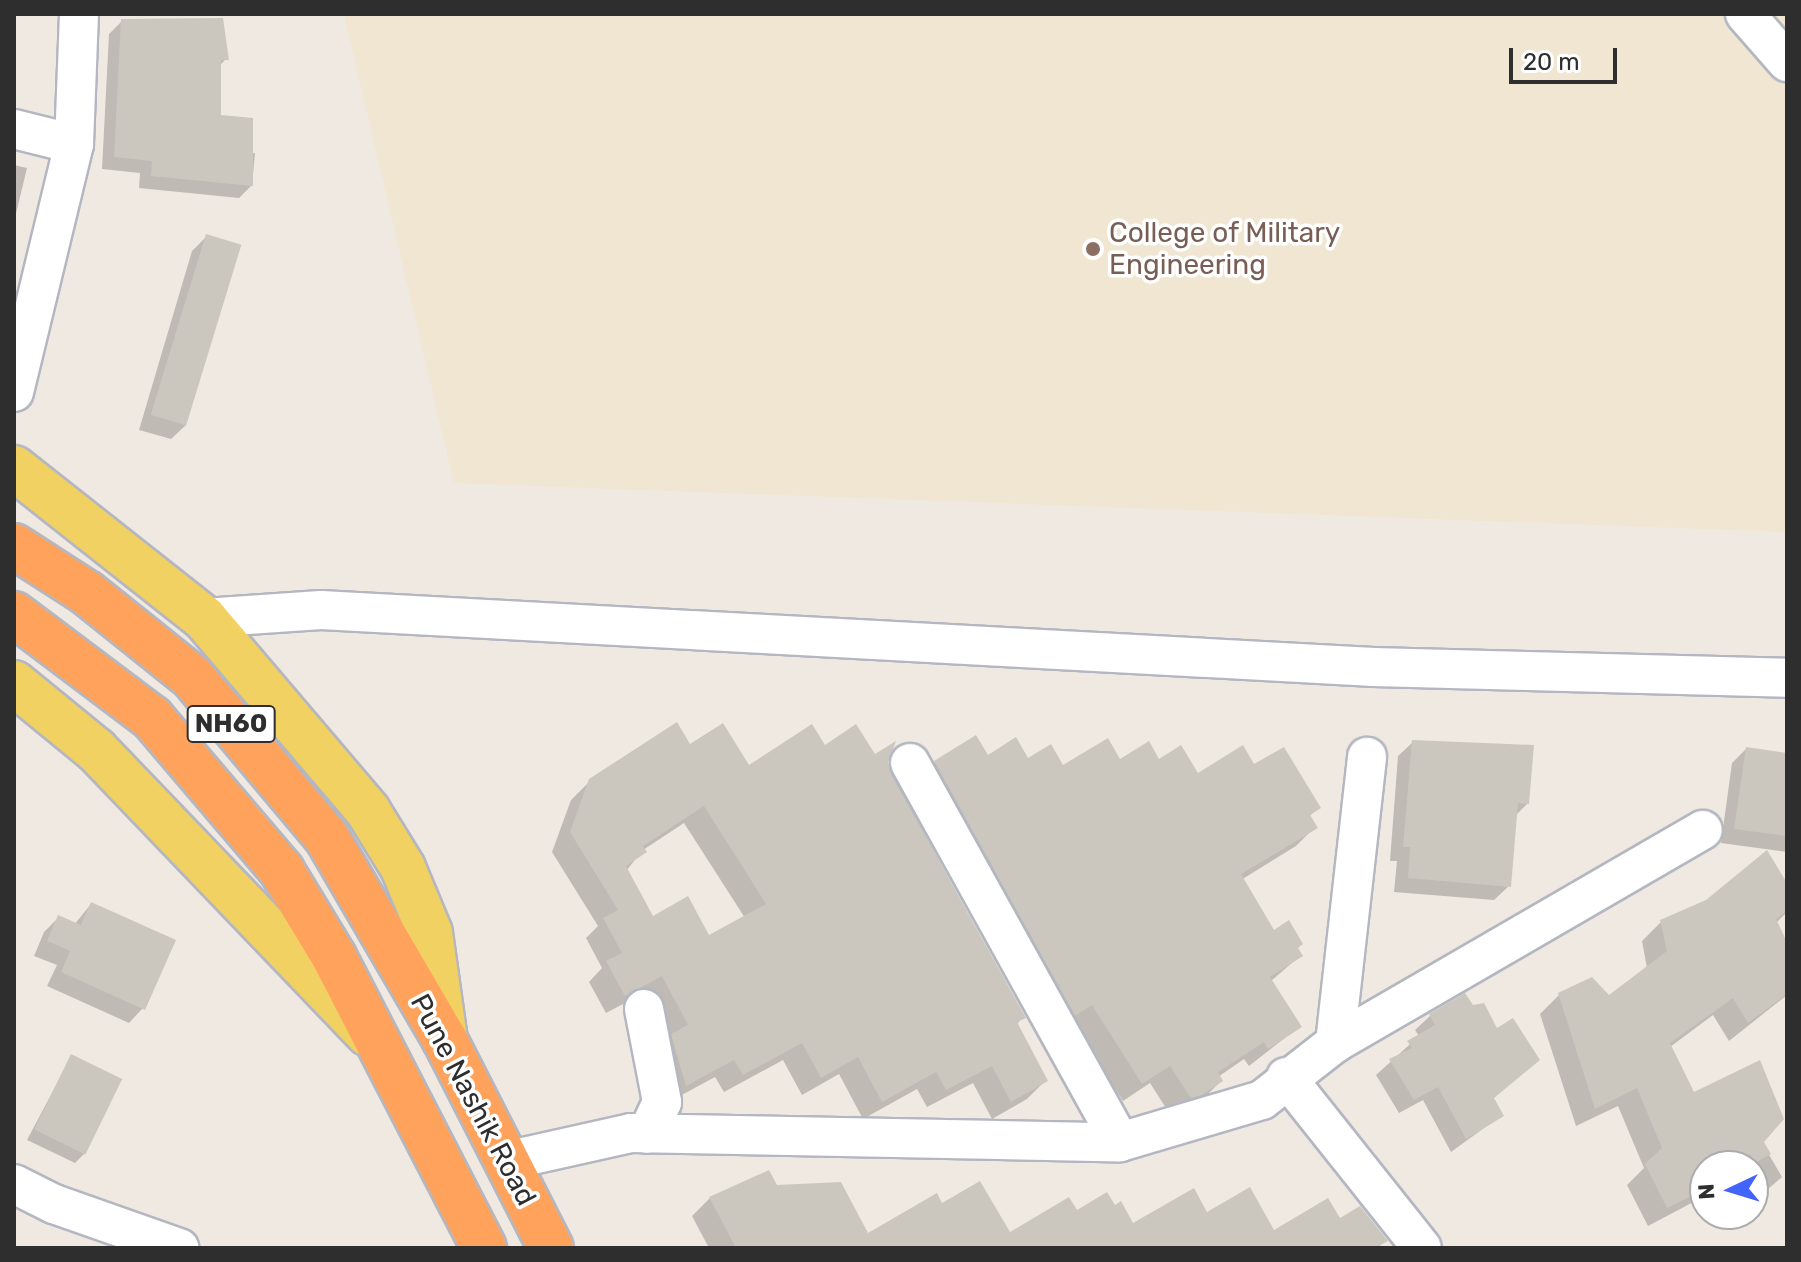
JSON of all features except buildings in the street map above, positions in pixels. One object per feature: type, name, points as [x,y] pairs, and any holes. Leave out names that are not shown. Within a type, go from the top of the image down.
[{"type":"highway","name":"Pune Nashik Road","points":[[14,546],[87,593],[192,677],[327,838],[445,1040],[510,1160],[551,1248]]},
{"type":"highway","name":"Pune Nashik Road","points":[[14,614],[152,718],[282,871],[334,957],[484,1248]]},
{"type":"main road","points":[[14,468],[204,618],[368,811],[403,868],[430,933],[445,1040]]},
{"type":"main road","points":[[14,683],[96,750],[381,1047]]},
{"type":"street","points":[[14,392],[74,144],[79,14]]},
{"type":"street","points":[[1745,14],[1787,62]]},
{"type":"street","points":[[14,129],[74,144]]},
{"type":"street","points":[[204,618],[321,610],[1373,667],[1787,678]]},
{"type":"street","points":[[1335,1043],[1367,757]]},
{"type":"street","points":[[910,763],[1120,1142]]},
{"type":"street","points":[[510,1160],[632,1135],[1120,1142],[1274,1088],[1335,1043],[1703,830]]},
{"type":"street","points":[[632,1135],[662,1102],[644,1009]]},
{"type":"street","points":[[1274,1088],[1422,1248]]},
{"type":"street","points":[[14,1184],[54,1204],[179,1248]]},
{"type":"shaded area","name":"College of Military Engineering","points":[[344,14],[1787,14],[1787,532],[454,483]]},
{"type":"place","name":"College of Military Engineering","points":[[1093,249]]}]
